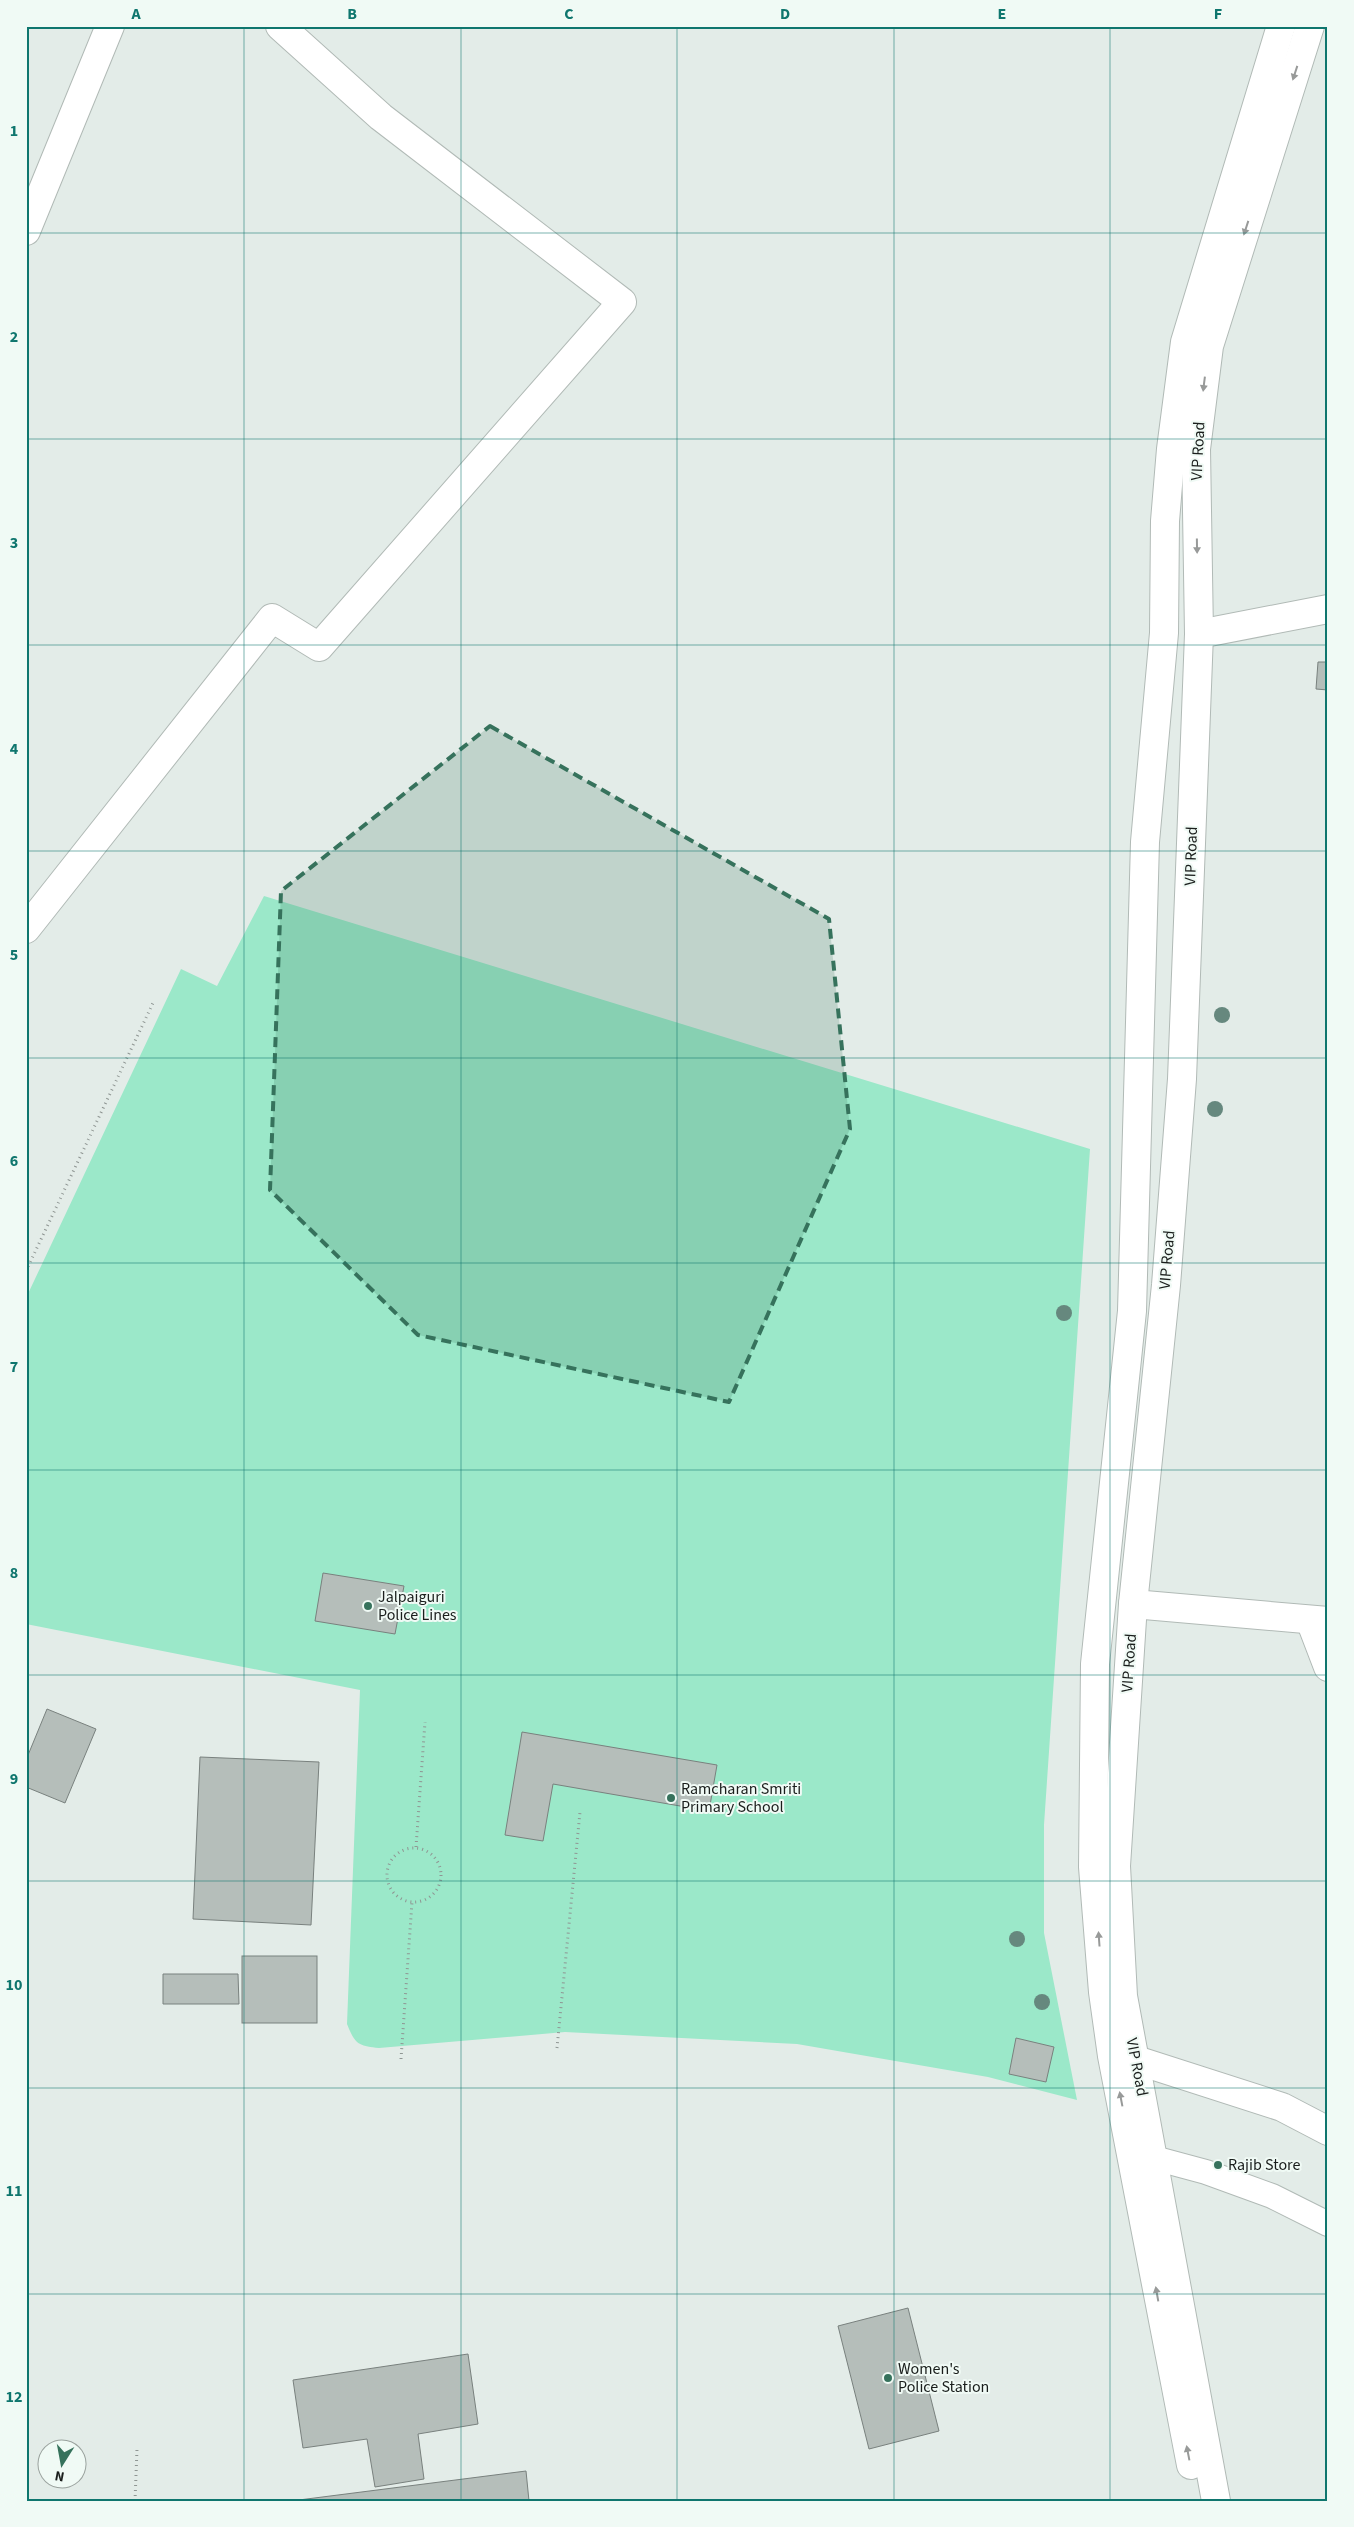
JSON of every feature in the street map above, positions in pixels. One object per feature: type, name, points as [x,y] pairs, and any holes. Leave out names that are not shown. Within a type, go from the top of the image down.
[{"type":"street","points":[[26,231],[110,26]]},
{"type":"street","points":[[26,929],[272,618],[319,648],[622,302],[381,117],[280,26]]},
{"type":"street","name":"VIP Road","points":[[1216,2501],[1143,2140],[1103,1992],[1093,1867],[1095,1664],[1132,1311],[1145,842],[1164,633],[1165,521],[1170,458],[1197,344],[1281,26]]},
{"type":"street","name":"VIP Road","points":[[1198,2501],[1143,2140],[1136,2060],[1124,1996],[1116,1866],[1133,1604],[1166,1285],[1182,1079],[1199,634],[1196,449],[1197,344],[1310,26]]},
{"type":"street","points":[[1199,634],[1328,609]]},
{"type":"street","points":[[1102,1602],[1319,1621],[1328,1667]]},
{"type":"street","points":[[1136,2060],[1282,2107],[1328,2131]]},
{"type":"lane","points":[[1143,2140],[1206,2172],[1272,2196],[1328,2224]]},
{"type":"path","points":[[26,1271],[153,1003]]},
{"type":"path","points":[[416,1847],[425,1722]]},
{"type":"path","points":[[557,2048],[580,1812]]},
{"type":"path","points":[[416,1847],[424,1849],[438,1860],[442,1876],[440,1886],[429,1898],[412,1902],[395,1894],[387,1878],[391,1859],[406,1848],[416,1847]]},
{"type":"path","points":[[401,2059],[412,1902]]},
{"type":"path","points":[[135,2501],[137,2449]]},
{"type":"highlighted area","points":[[490,726],[829,919],[850,1129],[729,1402],[418,1335],[270,1190],[281,891]]},
{"type":"green space","points":[[264,896],[1090,1149],[1044,1825],[1044,1933],[1077,2100],[988,2077],[797,2044],[565,2032],[379,2048],[362,2045],[352,2036],[347,2024],[360,1690],[26,1624],[26,1298],[181,969],[217,986]]},
{"type":"building","points":[[1318,662],[1328,662],[1328,690],[1316,689]]},
{"type":"building","points":[[323,1573],[404,1586],[395,1634],[315,1621]]},
{"type":"building","points":[[47,1709],[96,1729],[65,1803],[26,1787],[26,1760]]},
{"type":"building","name":"Ramcharan Smriti Primary School","points":[[522,1732],[717,1765],[709,1811],[553,1784],[543,1841],[505,1835]]},
{"type":"building","points":[[200,1757],[319,1762],[311,1925],[193,1919]]},
{"type":"building","points":[[242,1956],[317,1956],[317,2023],[242,2023]]},
{"type":"building","points":[[163,1974],[238,1974],[239,2004],[163,2004]]},
{"type":"building","points":[[1016,2038],[1054,2047],[1046,2082],[1009,2074]]},
{"type":"building","name":"Women's Police Station","points":[[908,2308],[939,2431],[869,2449],[838,2326]]},
{"type":"building","points":[[468,2354],[478,2424],[418,2434],[424,2479],[375,2487],[367,2439],[303,2448],[293,2380]]},
{"type":"building","points":[[526,2471],[529,2501],[291,2501]]},
{"type":"place","name":"Jalpaiguri Police Lines","points":[[368,1606]]},
{"type":"place","name":"Ramcharan Smriti Primary School","points":[[671,1798]]},
{"type":"place","name":"Rajib Store","points":[[1218,2165]]},
{"type":"place","name":"Women's Police Station","points":[[888,2378]]}]
